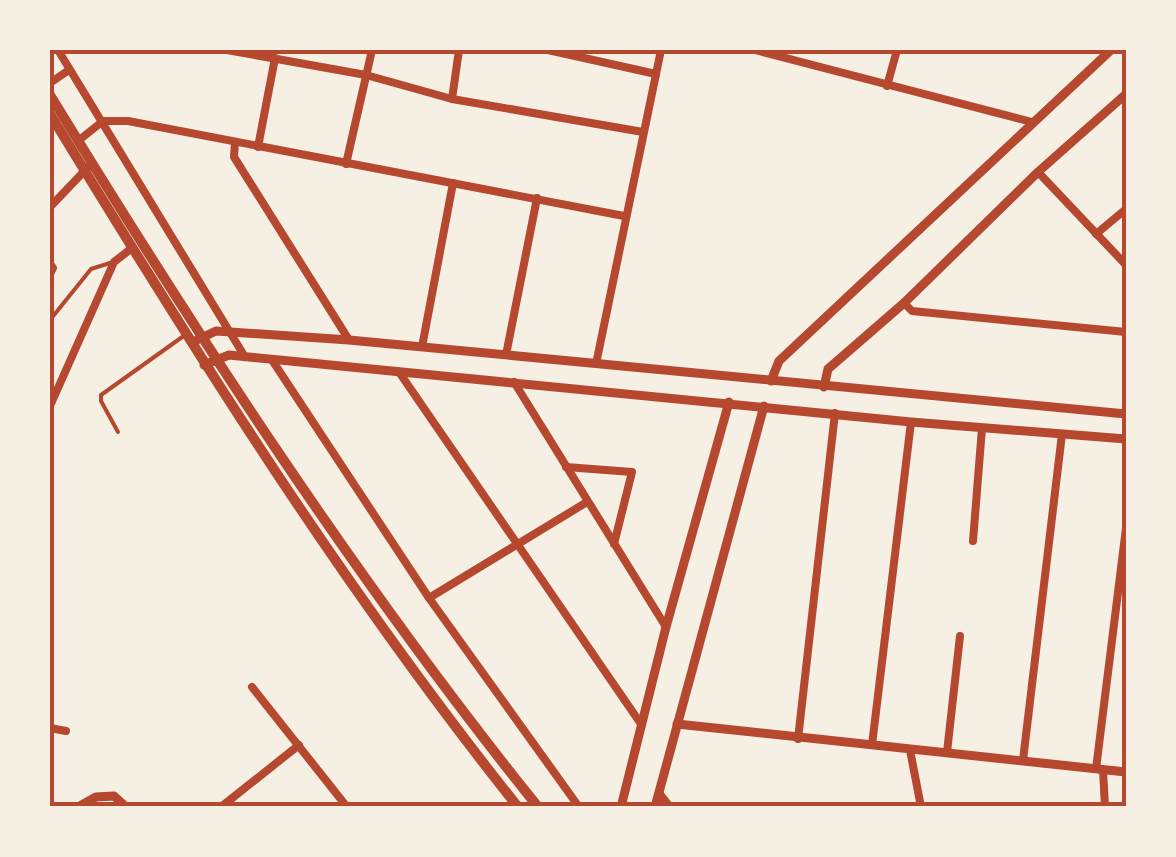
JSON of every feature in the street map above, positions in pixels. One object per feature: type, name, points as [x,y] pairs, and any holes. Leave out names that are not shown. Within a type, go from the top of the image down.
[{"type":"main road","points":[[50,95],[132,248],[187,340],[360,599],[518,807]]},
{"type":"main road","points":[[50,114],[391,616],[538,807]]},
{"type":"street","points":[[58,50],[245,357]]},
{"type":"street","points":[[227,50],[280,56],[452,98],[642,132]]},
{"type":"street","points":[[346,164],[372,50]]},
{"type":"street","points":[[452,98],[459,50]]},
{"type":"street","points":[[548,50],[656,74]]},
{"type":"street","points":[[596,364],[661,50]]},
{"type":"street","points":[[755,50],[1032,122]]},
{"type":"street","points":[[887,86],[898,50]]},
{"type":"street","points":[[772,381],[779,361],[1109,50]]},
{"type":"street","points":[[258,147],[280,56]]},
{"type":"street","points":[[50,83],[69,70]]},
{"type":"street","points":[[824,387],[828,369],[904,303],[1038,172],[1126,94]]},
{"type":"street","points":[[78,141],[104,121],[128,121],[624,216]]},
{"type":"street","points":[[235,142],[234,157],[350,340]]},
{"type":"street","points":[[50,207],[88,166]]},
{"type":"street","points":[[1038,172],[1126,265]]},
{"type":"street","points":[[422,347],[454,184]]},
{"type":"street","points":[[506,355],[536,198]]},
{"type":"street","points":[[1096,234],[1126,208]]},
{"type":"street","points":[[50,406],[114,262],[132,248]]},
{"type":"street","points":[[50,264],[50,274]]},
{"type":"street","points":[[904,303],[912,311],[1126,332]]},
{"type":"street","points":[[187,340],[216,331],[350,340],[1126,414]]},
{"type":"street","points":[[204,365],[225,355],[911,422],[1126,439]]},
{"type":"street","points":[[272,360],[428,598],[579,807]]},
{"type":"street","points":[[557,386],[559,360]]},
{"type":"street","points":[[399,372],[641,724]]},
{"type":"street","points":[[746,404],[750,379]]},
{"type":"street","points":[[514,382],[666,627]]},
{"type":"street","points":[[622,807],[666,627],[728,402]]},
{"type":"street","points":[[655,807],[764,406]]},
{"type":"street","points":[[798,739],[836,413]]},
{"type":"street","points":[[872,745],[911,422]]},
{"type":"street","points":[[974,541],[982,428]]},
{"type":"street","points":[[1023,760],[1062,434]]},
{"type":"street","points":[[566,466],[632,472],[613,544]]},
{"type":"street","points":[[428,598],[587,502]]},
{"type":"street","points":[[1105,807],[1100,769],[1126,528]]},
{"type":"street","points":[[948,752],[960,636]]},
{"type":"street","points":[[252,687],[347,807]]},
{"type":"street","points":[[677,724],[1126,772]]},
{"type":"street","points":[[50,728],[66,731]]},
{"type":"street","points":[[221,807],[298,744]]},
{"type":"street","points":[[910,750],[921,807]]},
{"type":"street","points":[[659,793],[670,807]]},
{"type":"street","points":[[78,807],[105,796],[114,796],[126,807]]},
{"type":"street","points":[[232,798],[239,807]]},
{"type":"lane","points":[[50,320],[91,269],[114,262]]},
{"type":"lane","points":[[118,432],[101,401],[102,395],[187,340]]}]
